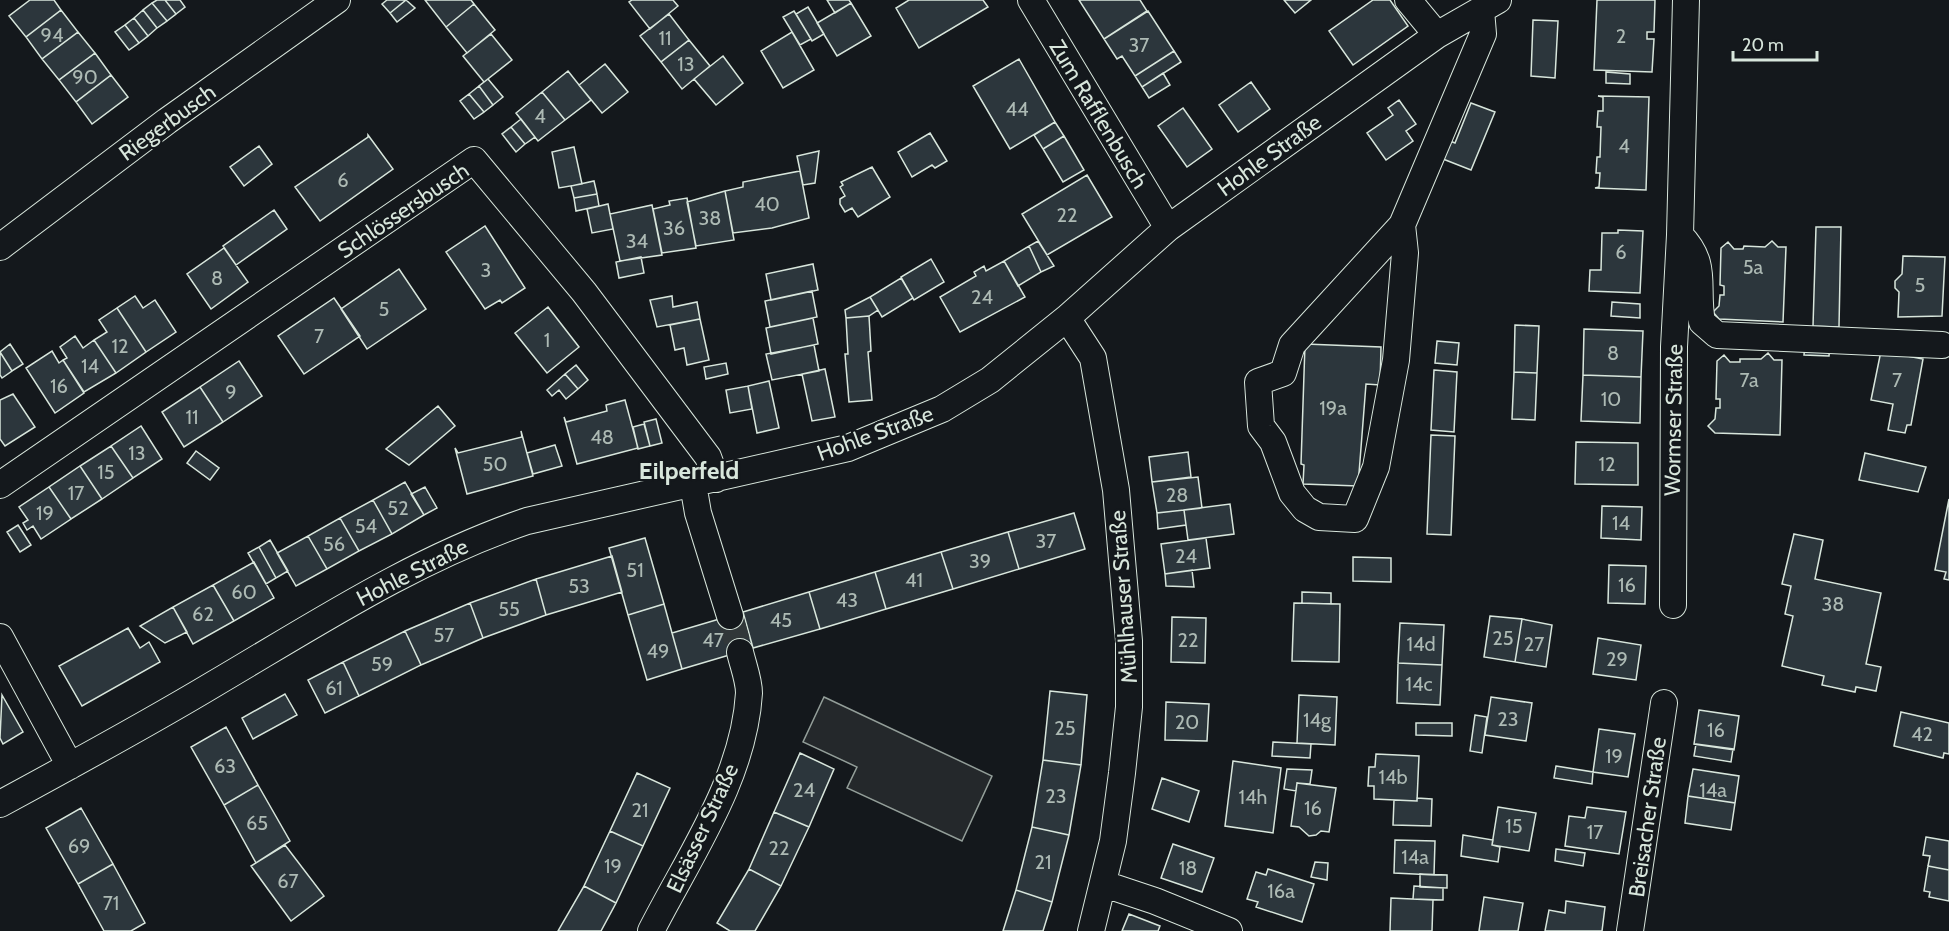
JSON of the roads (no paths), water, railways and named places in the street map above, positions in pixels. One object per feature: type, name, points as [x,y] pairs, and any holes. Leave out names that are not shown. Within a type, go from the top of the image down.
[{"type":"street","name":"Riegerbusch","points":[[0,247],[167,121],[337,0]]},
{"type":"street","name":"Zum Rafflenbusch","points":[[1031,0],[1168,228]]},
{"type":"street","points":[[1408,0],[1437,35]]},
{"type":"street","name":"Wormser Straße","points":[[1673,605],[1674,347],[1680,235],[1686,0]]},
{"type":"street","name":"Hohle Straße","points":[[0,804],[212,686],[360,597],[483,536],[528,521],[848,448],[942,409],[990,380],[1066,318],[1168,228],[1437,35],[1490,5]]},
{"type":"street","name":"Hohle Straße","points":[[1402,225],[1405,253],[1396,360],[1376,466],[1355,519],[1319,517],[1305,509],[1292,493],[1273,442],[1261,426],[1258,382],[1283,373],[1292,345],[1402,225],[1483,34],[1490,5]]},
{"type":"street","name":"Schlössersbusch","points":[[0,484],[474,160],[584,292],[708,457],[704,482]]},
{"type":"street","name":"Wormser Straße","points":[[1680,235],[1690,245],[1699,262],[1702,322],[1717,335],[1942,345]]},
{"type":"street","name":"Mühlhauser Straße","points":[[1066,318],[1094,358],[1116,490],[1129,641],[1129,707],[1113,841],[1104,884],[1090,931]]},
{"type":"street","points":[[704,482],[698,513],[730,616]]},
{"type":"street","points":[[0,637],[70,766]]},
{"type":"street","name":"Elsässer Straße","points":[[651,931],[732,774],[743,732],[749,691],[741,652]]},
{"type":"street","name":"Breisacher Straße","points":[[1630,931],[1664,704]]},
{"type":"street","points":[[1104,884],[1155,901],[1229,931]]},
{"type":"tunnel","points":[[730,616],[740,652]]},
{"type":"district","name":"Eilperfeld","points":[[689,471]]}]
